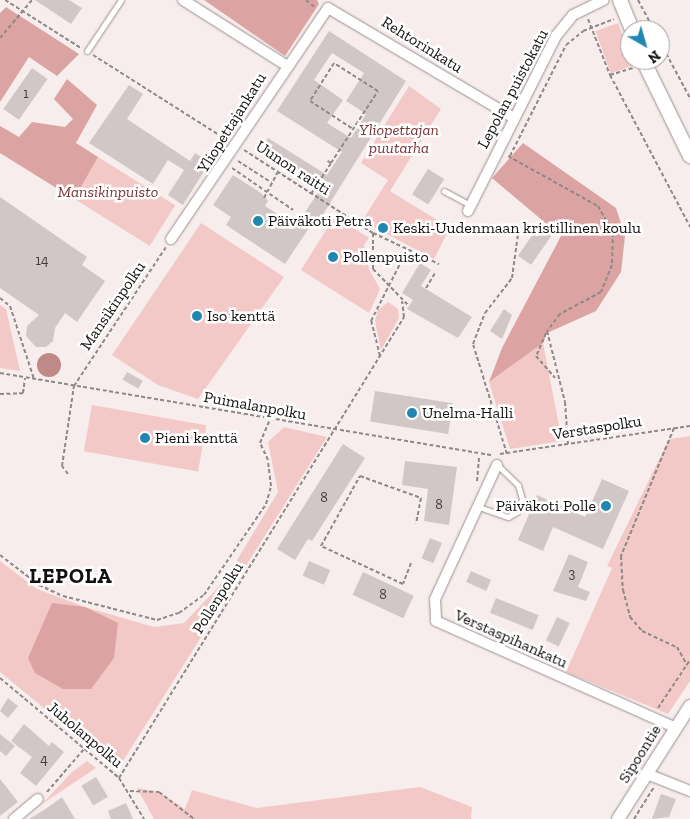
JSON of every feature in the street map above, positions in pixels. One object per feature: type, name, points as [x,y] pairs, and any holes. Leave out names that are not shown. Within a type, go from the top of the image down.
[{"type":"main road","points":[[620,0],[628,20]]},
{"type":"main road","points":[[642,70],[690,156]]},
{"type":"street","points":[[183,0],[286,65]]},
{"type":"street","name":"Lepolan puistokatu","points":[[469,208],[556,36],[573,15],[604,0]]},
{"type":"street","name":"Rehtorinkatu","points":[[317,21],[333,7],[514,118]]},
{"type":"street","name":"Yliopettajankatu","points":[[171,239],[237,147],[286,65],[317,21]]},
{"type":"street","name":"Verstaspihankatu","points":[[497,465],[476,505],[434,600],[436,620],[676,728]]},
{"type":"street","name":"Sipoontie","points":[[618,819],[653,776],[676,728],[690,706]]},
{"type":"street","points":[[653,776],[690,792]]},
{"type":"street","points":[[14,819],[38,799]]},
{"type":"lane","points":[[87,52],[121,0]]},
{"type":"lane","points":[[444,191],[469,208]]},
{"type":"lane","points":[[476,505],[508,517],[517,512],[522,499],[518,485],[497,465]]},
{"type":"path","name":"Uunon raitti","points":[[4,0],[373,233],[406,252],[439,264]]},
{"type":"path","points":[[0,38],[24,12],[32,0]]},
{"type":"path","points":[[638,0],[649,20]]},
{"type":"path","points":[[555,378],[536,356],[546,331],[560,314],[601,292],[612,265],[613,233],[598,206],[510,156],[566,46],[591,28],[625,14]]},
{"type":"path","points":[[591,28],[610,75],[690,227]]},
{"type":"path","points":[[670,61],[690,98]]},
{"type":"path","points":[[311,194],[378,91],[334,63],[310,101],[353,129]]},
{"type":"path","points":[[610,75],[623,70]]},
{"type":"path","points":[[228,160],[272,183]]},
{"type":"path","points":[[228,160],[294,210]]},
{"type":"path","points":[[326,160],[331,163]]},
{"type":"path","points":[[264,198],[278,172]]},
{"type":"path","points":[[373,233],[372,265],[386,286],[402,302],[409,306]]},
{"type":"path","points":[[507,454],[473,344],[485,312],[512,278],[518,234]]},
{"type":"path","name":"Mansikinpolku","points":[[74,386],[171,239]]},
{"type":"path","points":[[380,356],[372,321],[386,286],[406,252]]},
{"type":"path","points":[[429,282],[435,273]]},
{"type":"path","points":[[0,298],[10,306],[34,379]]},
{"type":"path","name":"Pollenpolku","points":[[119,778],[404,317],[402,302]]},
{"type":"path","points":[[546,331],[555,378],[565,402],[568,444]]},
{"type":"path","name":"Puimalanpolku","points":[[0,373],[479,456],[507,454]]},
{"type":"path","points":[[0,394],[23,393],[26,377]]},
{"type":"path","points":[[68,474],[62,466],[74,386]]},
{"type":"path","points":[[0,555],[39,585],[63,596],[157,620],[179,613],[204,595],[266,504],[270,477],[260,443],[270,420]]},
{"type":"path","name":"Verstaspolku","points":[[507,454],[690,426]]},
{"type":"path","points":[[674,428],[622,556],[623,590],[630,617],[642,631],[676,647],[687,665]]},
{"type":"path","points":[[411,563],[402,584],[321,546],[360,476],[421,498],[416,524]]},
{"type":"path","points":[[651,717],[690,660]]},
{"type":"path","name":"Juholanpolku","points":[[0,678],[119,778],[144,819]]},
{"type":"path","points":[[38,799],[84,749]]},
{"type":"path","points":[[634,819],[653,776]]},
{"type":"path","points":[[129,792],[159,792],[194,819]]},
{"type":"green space","points":[[618,23],[620,28],[620,70],[611,73],[595,31]]},
{"type":"green space","name":"Yliopettajan puutarha","points":[[409,86],[441,109],[390,191],[450,228],[434,259],[362,221],[388,180],[361,163]]},
{"type":"green space","name":"Mansikinpuisto","points":[[98,157],[175,205],[150,246],[73,198]]},
{"type":"green space","name":"Pollenpuisto","points":[[335,216],[369,238],[364,245],[369,269],[380,289],[369,313],[301,270]]},
{"type":"green space","name":"Iso kenttä","points":[[201,223],[284,277],[198,399],[158,385],[112,355]]},
{"type":"green space","points":[[388,302],[398,309],[399,318],[381,350],[375,321],[378,310]]},
{"type":"green space","points":[[0,305],[6,309],[20,371],[0,368]]},
{"type":"green space","points":[[543,343],[562,441],[510,449],[489,382]]},
{"type":"green space","name":"Pieni kenttä","points":[[92,405],[206,425],[198,471],[84,451]]},
{"type":"green space","points":[[284,427],[327,437],[118,769],[0,672],[0,561],[37,589],[85,607],[154,627],[184,623],[225,580],[278,492],[268,442]]},
{"type":"green space","points":[[690,436],[690,681],[668,714],[566,672],[612,568],[607,566],[669,439]]},
{"type":"green space","points":[[87,761],[96,768],[42,804],[72,772]]},
{"type":"green space","points":[[420,787],[472,807],[471,819],[154,819],[137,788],[159,792],[185,809],[192,790],[257,808]]},
{"type":"shaded area","points":[[204,0],[317,0],[319,4],[285,56]]},
{"type":"shaded area","points":[[6,7],[79,54],[57,76],[29,57],[0,102],[0,13]]},
{"type":"shaded area","points":[[67,79],[97,105],[76,143],[98,157],[74,199],[0,153],[0,126],[19,137],[32,122],[65,127],[73,119],[54,99]]},
{"type":"shaded area","points":[[523,143],[616,208],[625,236],[621,272],[596,311],[547,333],[543,343],[489,382],[502,348],[561,236],[492,178]]},
{"type":"shaded area","points":[[49,353],[57,357],[61,365],[57,373],[49,377],[41,373],[37,365],[41,357]]},
{"type":"shaded area","points":[[52,603],[85,607],[118,623],[114,658],[91,689],[63,689],[35,673],[28,658]]},
{"type":"building","points":[[35,0],[69,0],[82,8],[71,24]]},
{"type":"building","points":[[329,31],[406,81],[317,224],[313,222],[285,264],[226,225],[231,217],[213,205],[233,175],[261,193],[268,201],[265,206],[296,226],[322,184],[262,146],[268,138],[327,175],[342,152],[277,111]],"holes":[[[332,53],[364,73],[346,101],[366,114],[351,138],[327,123],[343,100],[314,80]]]},
{"type":"building","points":[[32,68],[48,79],[19,120],[3,109]]},
{"type":"building","points":[[129,85],[143,94],[127,119],[190,161],[195,153],[210,162],[183,205],[168,195],[184,170],[168,160],[153,184],[89,143]]},
{"type":"building","points":[[428,169],[444,179],[428,205],[412,194]]},
{"type":"building","points":[[0,197],[87,257],[82,265],[105,281],[77,322],[65,313],[55,328],[53,341],[46,347],[36,347],[26,336],[27,326],[39,315],[0,288]]},
{"type":"building","points":[[538,227],[551,236],[531,265],[518,256]]},
{"type":"building","points":[[420,263],[431,270],[421,286],[472,317],[458,338],[407,309],[413,300],[402,293]]},
{"type":"building","points":[[504,309],[512,315],[502,339],[490,331]]},
{"type":"building","points":[[127,372],[143,381],[138,389],[123,380]]},
{"type":"building","name":"Unelma-Halli","points":[[375,391],[453,403],[448,434],[370,422]]},
{"type":"building","points":[[343,444],[365,458],[312,541],[308,539],[295,560],[277,549]]},
{"type":"building","points":[[405,461],[457,467],[449,525],[424,521],[428,489],[402,485]]},
{"type":"building","name":"Päiväkoti Polle","points":[[602,479],[629,491],[603,549],[553,527],[543,551],[518,540],[537,495],[585,517]]},
{"type":"building","points":[[430,538],[442,543],[433,563],[421,558]]},
{"type":"building","points":[[569,554],[588,562],[578,587],[590,592],[586,601],[553,591]]},
{"type":"building","points":[[309,561],[330,570],[324,585],[303,576]]},
{"type":"building","points":[[471,571],[491,580],[486,591],[466,582]]},
{"type":"building","points":[[363,572],[414,596],[403,618],[352,595]]},
{"type":"building","points":[[496,598],[539,615],[533,630],[490,613]]},
{"type":"building","points":[[557,617],[570,623],[559,646],[546,641]]},
{"type":"building","points":[[8,698],[18,706],[8,718],[0,711]]},
{"type":"building","points":[[24,724],[49,746],[52,742],[64,752],[36,786],[20,773],[32,757],[11,741]]},
{"type":"building","points":[[0,734],[15,746],[6,756],[0,751]]},
{"type":"building","points":[[96,777],[108,797],[93,805],[81,786]]},
{"type":"building","points":[[0,779],[18,802],[0,816]]},
{"type":"building","points":[[661,794],[676,799],[669,817],[652,819]]},
{"type":"building","points":[[62,797],[75,819],[29,819],[47,808]]},
{"type":"building","points":[[126,803],[133,819],[111,819],[108,811]]},
{"type":"place","name":"Päiväkoti Petra","points":[[258,221]]},
{"type":"place","name":"Keski-Uudenmaan kristillinen koulu","points":[[383,228]]},
{"type":"place","name":"Pollenpuisto","points":[[333,257]]},
{"type":"place","name":"Iso kenttä","points":[[197,316]]},
{"type":"place","name":"Unelma-Halli","points":[[412,413]]},
{"type":"place","name":"Pieni kenttä","points":[[145,438]]},
{"type":"place","name":"Päiväkoti Polle","points":[[606,506]]},
{"type":"district","name":"LEPOLA","points":[[71,576]]}]
